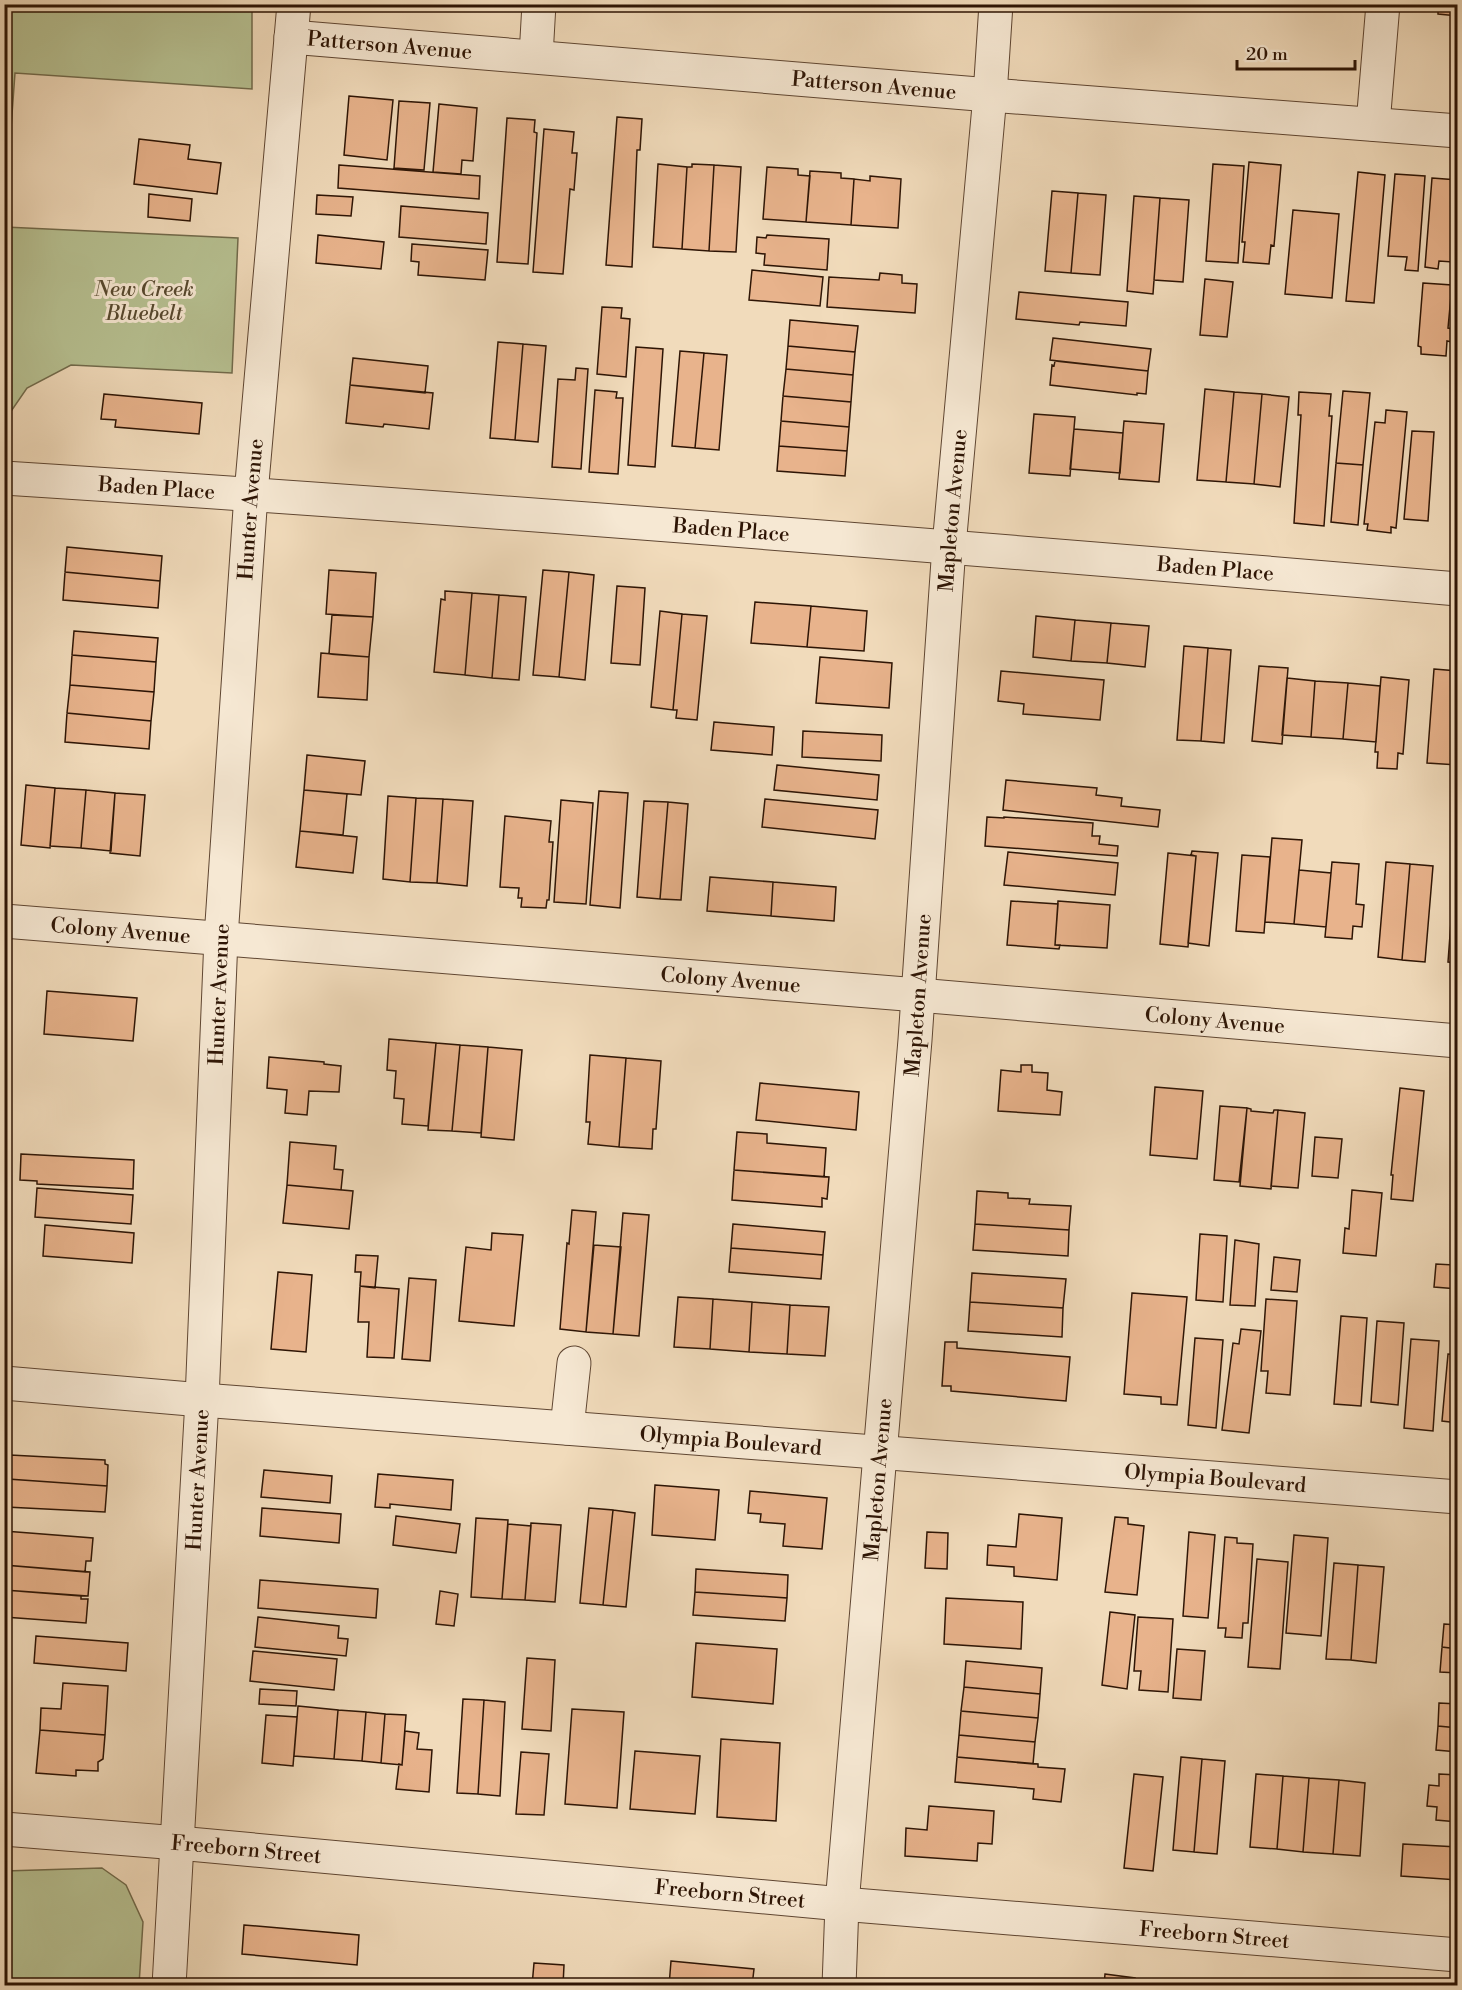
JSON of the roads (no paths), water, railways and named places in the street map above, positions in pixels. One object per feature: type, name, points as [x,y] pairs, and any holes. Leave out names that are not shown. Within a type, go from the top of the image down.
[{"type":"street","name":"Hunter Avenue","points":[[169,1986],[202,1400],[221,938],[251,494],[294,4]]},
{"type":"street","points":[[536,56],[539,4]]},
{"type":"street","name":"Mapleton Avenue","points":[[838,1986],[842,1904],[918,994],[949,546],[990,95],[996,4]]},
{"type":"street","points":[[1373,124],[1383,4]]},
{"type":"street","name":"Patterson Avenue","points":[[291,37],[1458,131]]},
{"type":"street","name":"Baden Place","points":[[4,478],[949,546],[1458,589]]},
{"type":"street","name":"Colony Avenue","points":[[4,921],[918,994],[1458,1041]]},
{"type":"street","points":[[567,1428],[574,1363]]},
{"type":"street","name":"Olympia Boulevard","points":[[4,1383],[1458,1497]]},
{"type":"street","name":"Freeborn Street","points":[[4,1829],[842,1904],[1458,1955]]},
{"type":"park label","name":"New Creek Bluebelt","points":[[144,301]]}]
